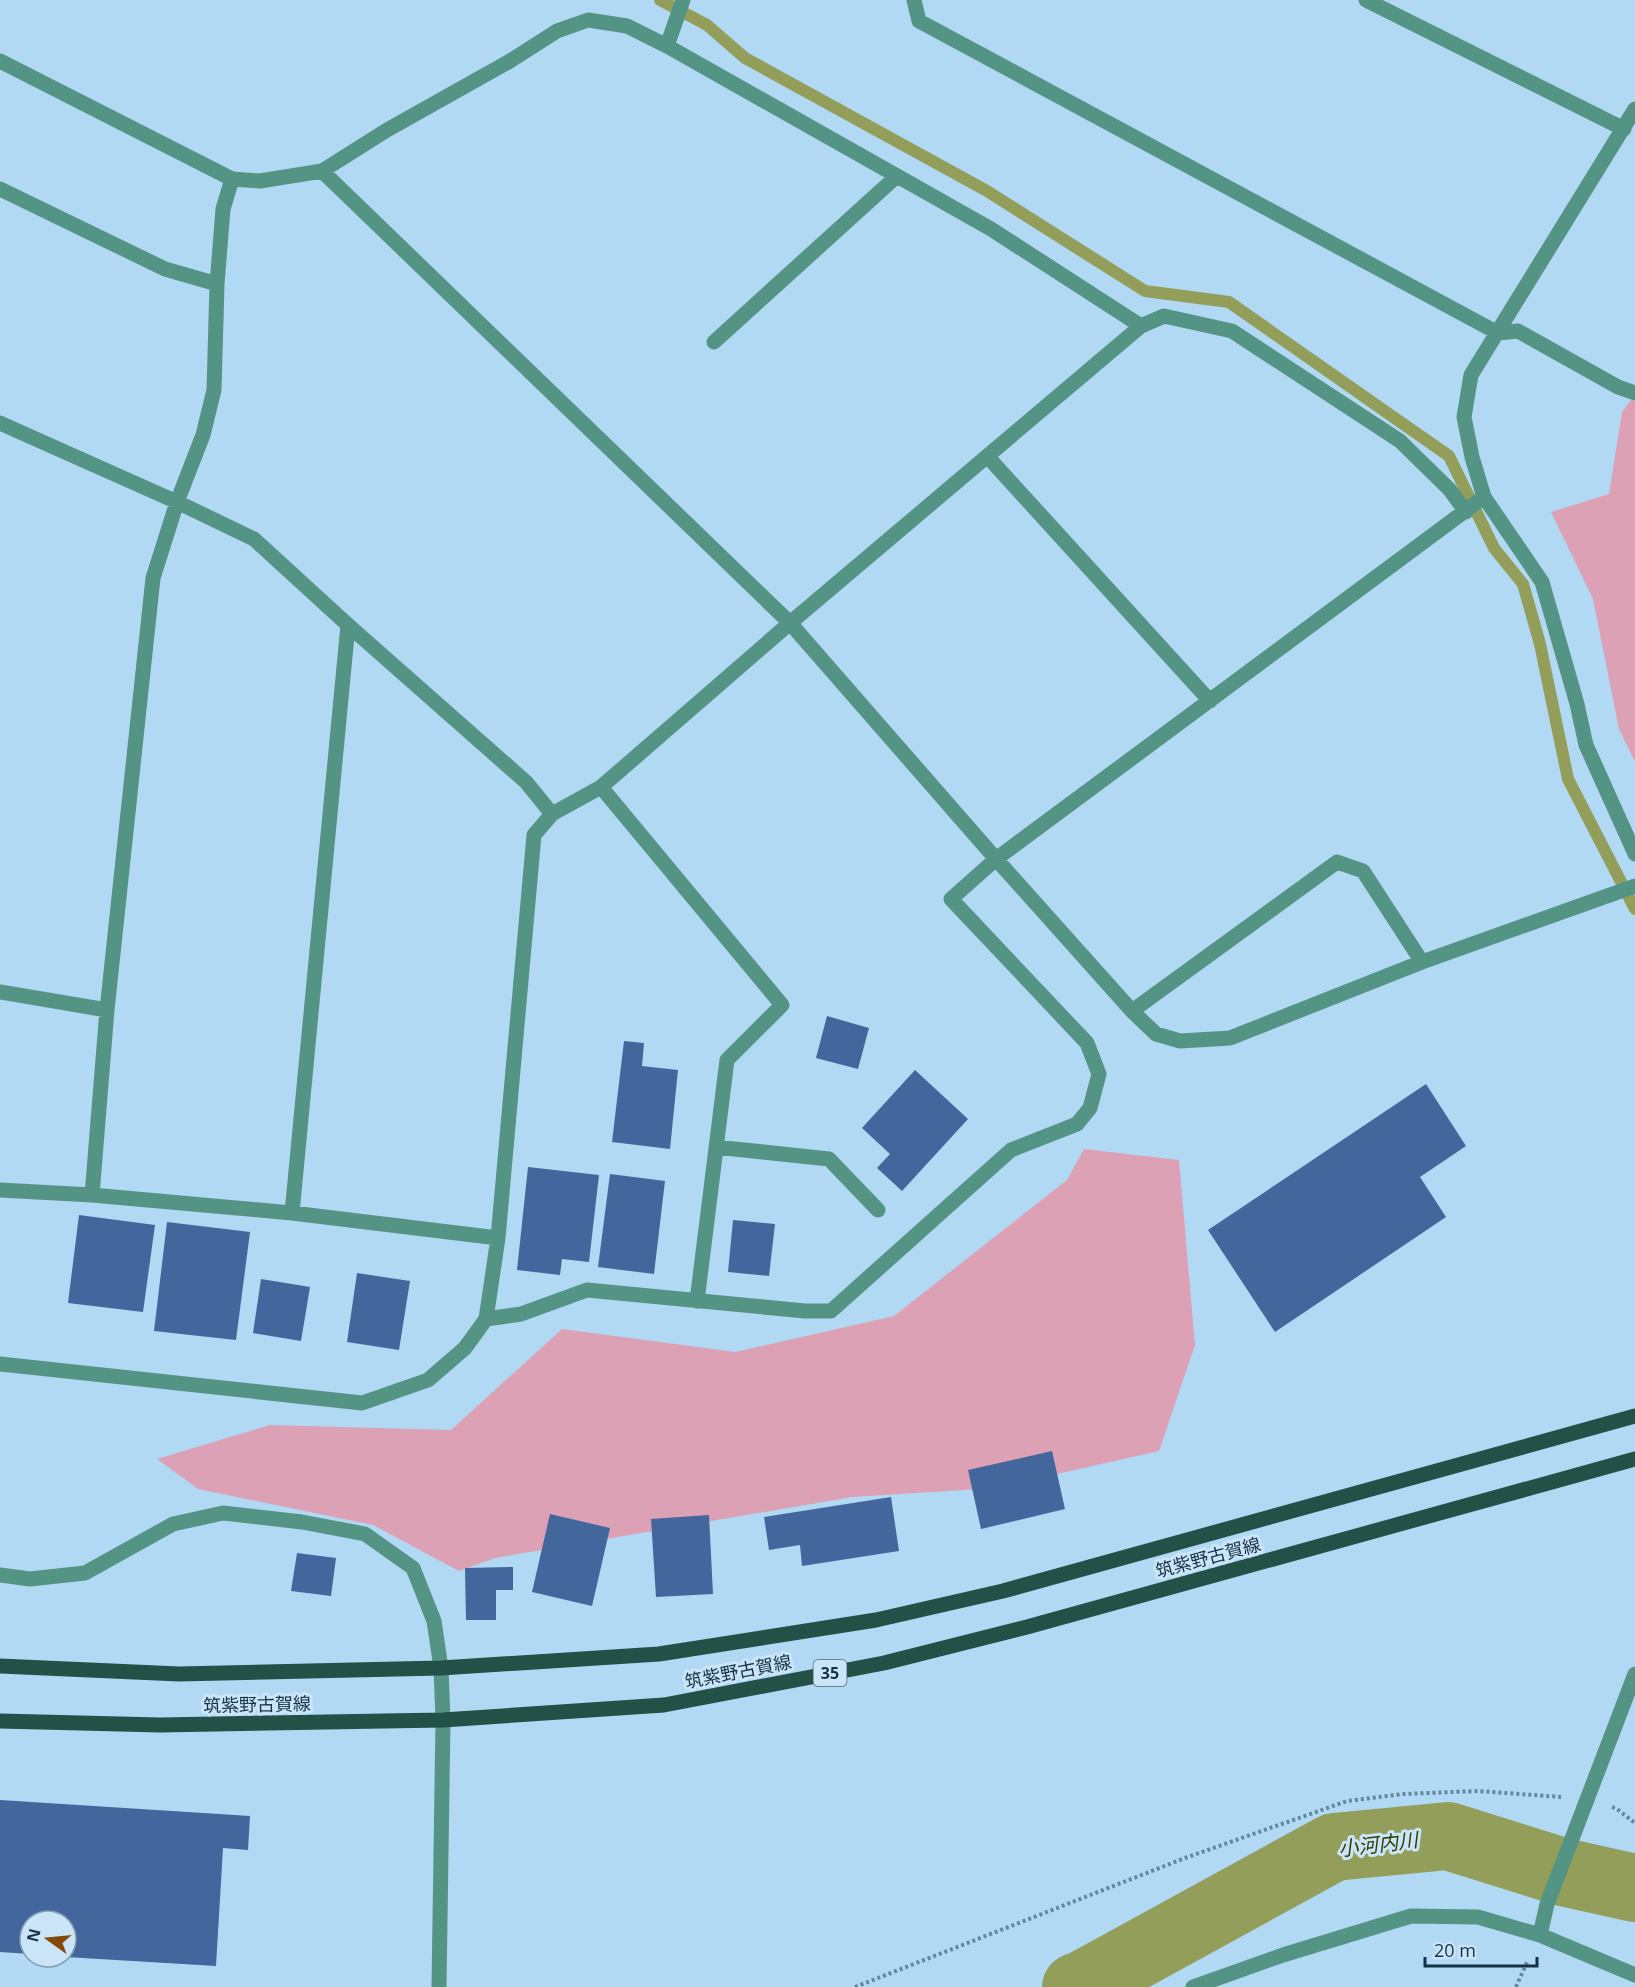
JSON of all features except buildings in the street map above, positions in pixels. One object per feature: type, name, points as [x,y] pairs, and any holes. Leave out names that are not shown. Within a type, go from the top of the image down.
[{"type":"main road","name":"筑紫野古賀線","points":[[0,1666],[179,1674],[441,1668],[659,1654],[876,1620],[1003,1591],[1635,1416]]},
{"type":"main road","name":"筑紫野古賀線","points":[[0,1721],[160,1725],[443,1720],[664,1705],[884,1663],[1027,1627],[1635,1459]]},
{"type":"street","points":[[668,46],[683,0]]},
{"type":"street","points":[[914,0],[920,21],[1498,333],[1518,332],[1618,387],[1635,393]]},
{"type":"street","points":[[1366,0],[1624,129]]},
{"type":"street","points":[[0,62],[232,179],[260,181],[322,171],[387,130],[510,61],[557,31],[588,20],[627,26],[668,46],[991,229],[1141,326]]},
{"type":"street","points":[[1635,109],[1471,375],[1464,417],[1472,457],[1484,497],[1542,582],[1577,704],[1586,745],[1635,854]]},
{"type":"street","points":[[322,171],[790,623],[996,859],[1132,1011],[1156,1034],[1180,1041],[1230,1038],[1422,962],[1635,886]]},
{"type":"street","points":[[714,342],[897,176]]},
{"type":"street","points":[[92,1195],[107,1010],[153,578],[177,502],[203,435],[214,390],[217,284],[223,209],[232,179]]},
{"type":"street","points":[[0,189],[165,269],[217,284]]},
{"type":"street","points":[[0,1364],[362,1403],[428,1380],[465,1348],[486,1319],[498,1238],[534,835],[552,814],[602,787],[790,623],[1141,326],[1164,315],[1232,331],[1400,441],[1450,490],[1466,512]]},
{"type":"street","points":[[0,423],[255,539],[348,626],[526,782],[552,814]]},
{"type":"street","points":[[987,456],[1210,701]]},
{"type":"street","points":[[486,1319],[521,1314],[587,1290],[805,1311],[831,1311],[1011,1150],[1077,1124],[1089,1108],[1099,1074],[1087,1043],[951,899],[996,859],[1484,497]]},
{"type":"street","points":[[292,1214],[348,626]]},
{"type":"street","points":[[602,787],[782,1005],[727,1060],[697,1301]]},
{"type":"street","points":[[1132,1011],[1337,862],[1363,871],[1422,962]]},
{"type":"street","points":[[0,992],[107,1010]]},
{"type":"street","points":[[716,1147],[829,1159],[878,1210]]},
{"type":"street","points":[[0,1190],[92,1195],[292,1214],[498,1238]]},
{"type":"street","points":[[0,1575],[30,1579],[85,1573],[173,1524],[223,1513],[302,1522],[365,1534],[413,1568],[434,1621],[441,1668],[443,1720],[439,1987]]},
{"type":"street","points":[[1540,1935],[1547,1904],[1635,1674]]},
{"type":"street","points":[[1193,1987],[1283,1955],[1411,1916],[1479,1917],[1540,1935],[1635,1975]]},
{"type":"path","points":[[855,1987],[1185,1858],[1347,1801],[1403,1794],[1478,1791],[1586,1799]]},
{"type":"shaded area","points":[[1635,395],[1635,762],[1619,729],[1593,599],[1551,512],[1609,494],[1622,412]]},
{"type":"shaded area","points":[[1084,1149],[1179,1160],[1195,1345],[1159,1451],[995,1488],[852,1497],[495,1558],[459,1571],[373,1525],[198,1489],[157,1459],[270,1425],[451,1430],[562,1329],[735,1352],[894,1316],[1067,1180]]},
{"type":"waterway","points":[[660,0],[707,25],[745,58],[987,191],[1145,291],[1229,302],[1449,456],[1494,548],[1523,584],[1540,644],[1568,779],[1635,909]]},
{"type":"waterway","name":"小河内川","points":[[1076,1987],[1334,1847],[1448,1836],[1563,1872],[1635,1888]]}]
